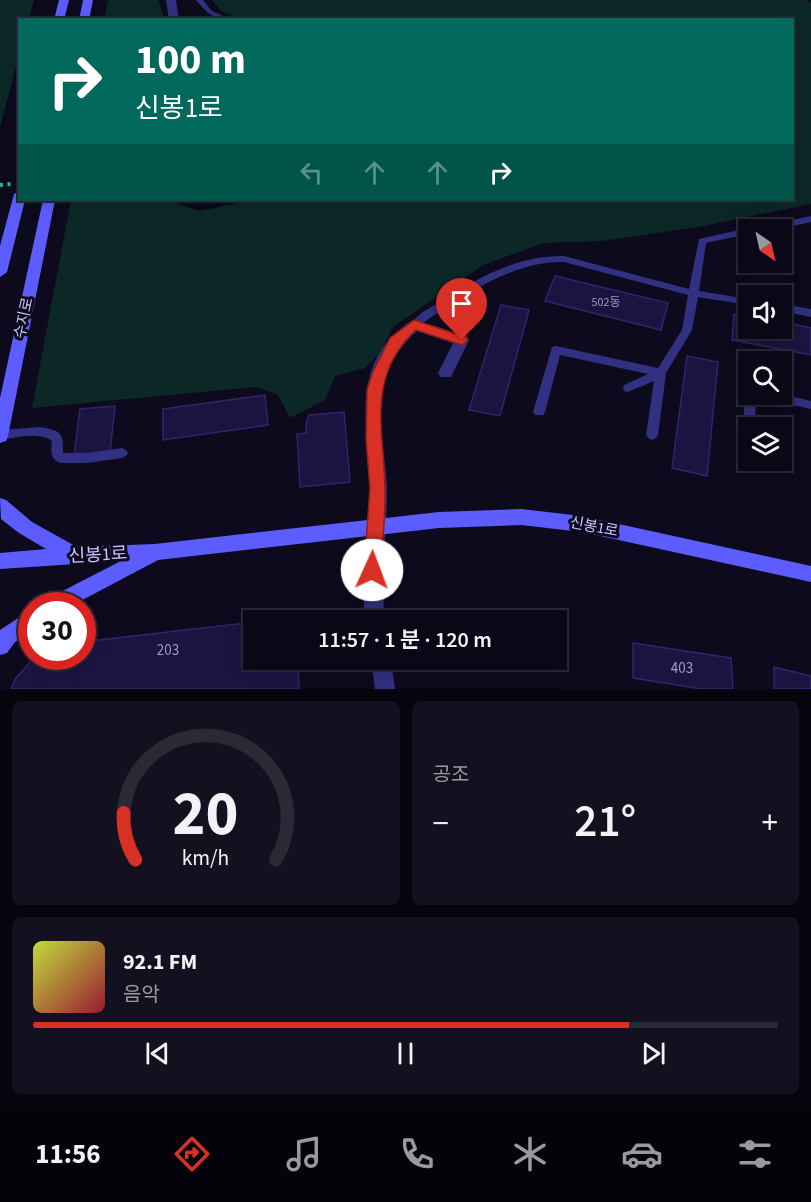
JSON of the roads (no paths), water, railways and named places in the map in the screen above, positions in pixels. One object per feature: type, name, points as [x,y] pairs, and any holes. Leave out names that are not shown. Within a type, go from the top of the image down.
[{"type":"main road","points":[[60,18],[64,0]]},
{"type":"main road","points":[[84,18],[88,0]]},
{"type":"main road","points":[[0,272],[18,201]]},
{"type":"main road","name":"수지로","points":[[0,436],[7,392],[49,201]]},
{"type":"main road","points":[[0,505],[8,516],[30,532],[75,555]]},
{"type":"main road","name":"신봉1로","points":[[0,561],[155,552],[374,526],[489,517],[582,524],[811,574]]},
{"type":"main road","points":[[79,592],[155,552]]},
{"type":"main road","points":[[0,646],[8,635],[18,628]]},
{"type":"street","points":[[171,0],[174,18]]},
{"type":"street","points":[[374,610],[372,592],[374,526],[378,488],[374,439],[374,389],[386,356],[395,342],[414,325],[462,340],[446,374]]},
{"type":"street","points":[[382,670],[385,689]]},
{"type":"lane","points":[[199,0],[210,12],[224,18]]},
{"type":"lane","points":[[792,223],[811,219]]},
{"type":"lane","points":[[652,435],[661,373],[687,330],[702,241],[738,233]]},
{"type":"lane","points":[[420,319],[472,288],[528,262],[546,258],[564,259],[692,292],[738,300]]},
{"type":"lane","points":[[792,310],[811,313]]},
{"type":"lane","points":[[539,412],[556,350],[661,373]]},
{"type":"lane","points":[[628,388],[661,373]]},
{"type":"lane","points":[[792,401],[811,405]]},
{"type":"lane","points":[[0,436],[44,432],[55,436],[58,440],[57,454],[60,458],[87,458],[122,453]]}]
